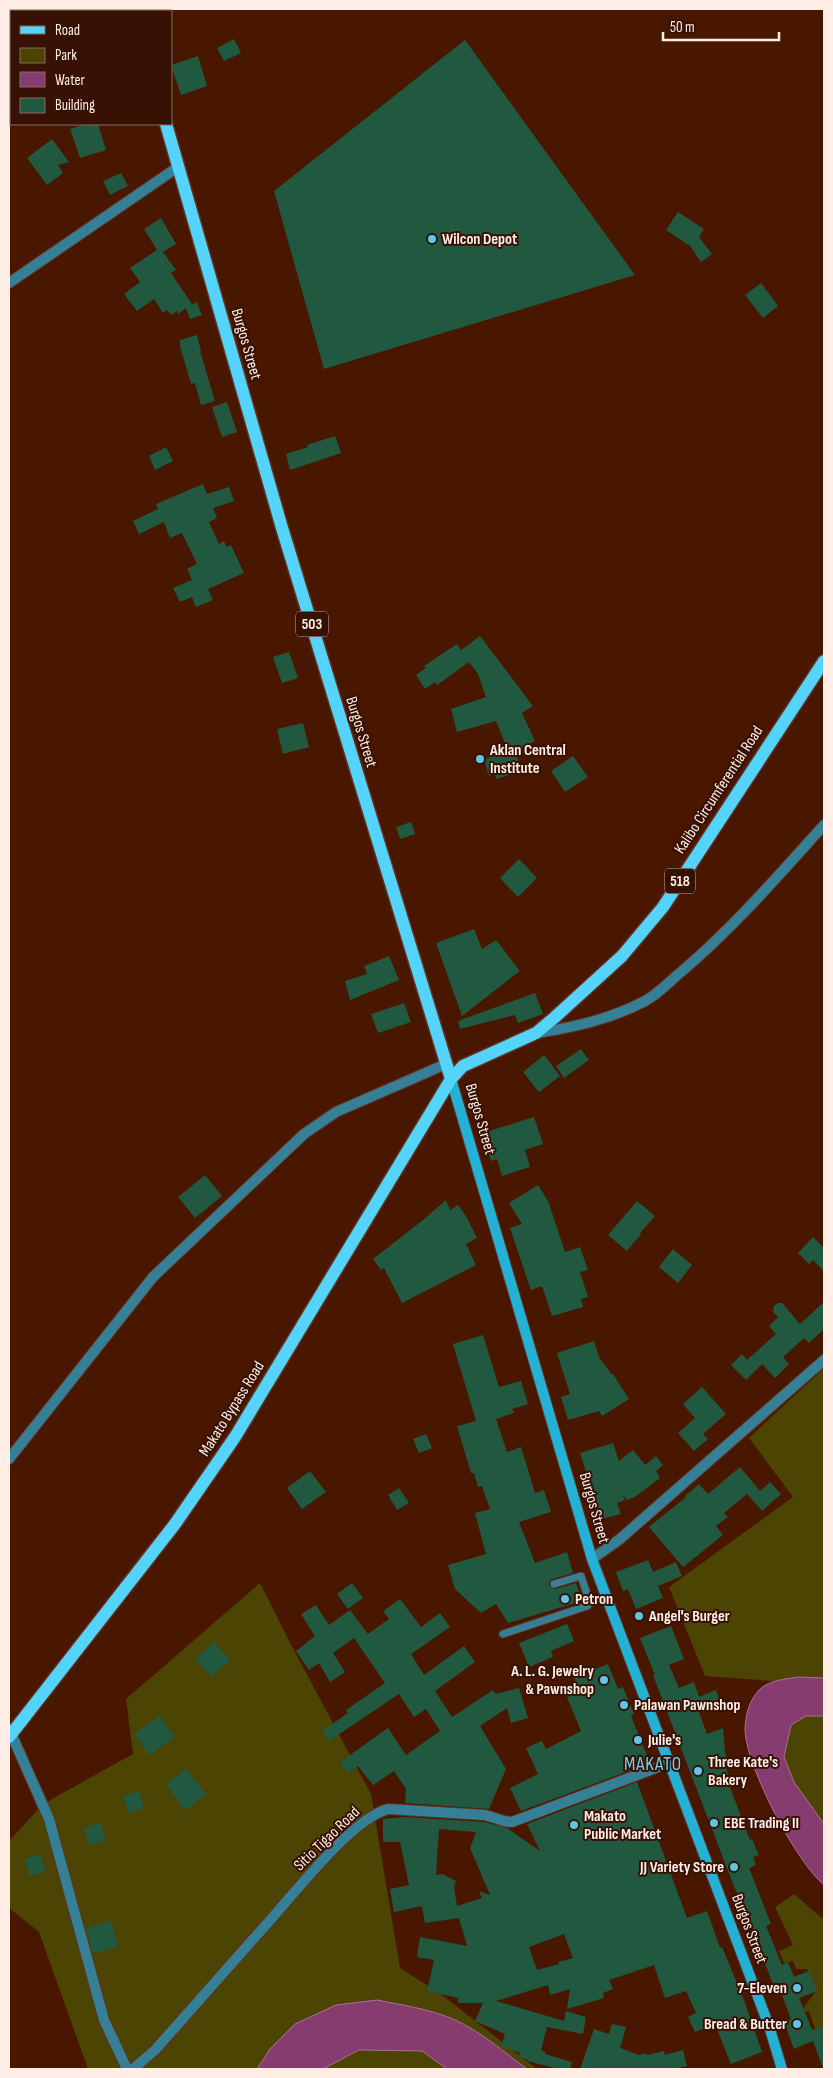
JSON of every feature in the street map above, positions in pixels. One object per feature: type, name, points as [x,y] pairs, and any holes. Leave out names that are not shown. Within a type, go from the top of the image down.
[{"type":"main road","name":"503","points":[[166,125],[178,168]]},
{"type":"main road","name":"Burgos Street","points":[[178,168],[282,528],[451,1078],[592,1559],[768,2026],[782,2069]]},
{"type":"main road","name":"Kalibo Circumferential Road","points":[[451,1078],[463,1066],[536,1033],[622,956],[663,907],[824,661]]},
{"type":"main road","name":"Makato Bypass Road","points":[[10,1733],[175,1524],[235,1437],[451,1078]]},
{"type":"street","points":[[9,283],[178,168]]},
{"type":"street","points":[[536,1033],[577,1027],[605,1018],[647,1000],[704,952],[741,917],[824,826]]},
{"type":"street","points":[[9,1459],[153,1277],[304,1134],[336,1112],[446,1064]]},
{"type":"street","points":[[592,1559],[620,1539],[824,1360]]},
{"type":"street","points":[[10,1733],[49,1818],[104,2020],[127,2069]]},
{"type":"street","name":"Sitio Tigao Road","points":[[133,2069],[155,2050],[325,1859],[367,1819],[380,1811],[388,1809],[485,1815],[512,1822],[669,1763]]},
{"type":"lane","points":[[503,1634],[587,1606],[590,1601],[581,1576],[554,1584]]},
{"type":"lane","points":[[585,1586],[600,1580]]},
{"type":"green space","points":[[824,1368],[824,1678],[799,1677],[774,1681],[705,1676],[669,1587],[793,1497],[749,1438]]},
{"type":"green space","points":[[260,1583],[371,1794],[400,1968],[438,1992],[537,2069],[527,2069],[486,2038],[270,2049],[257,2069],[88,2069],[39,1932],[9,1908],[9,1841],[43,1804],[133,1754],[126,1699]]},
{"type":"green space","points":[[806,1716],[824,1716],[824,1824],[794,1782],[784,1757],[791,1725]]},
{"type":"green space","points":[[794,1894],[824,1920],[824,2028],[816,2032],[809,2011],[799,2014],[816,1991],[807,1969],[796,1969],[793,1961],[784,1963],[779,1951],[793,1945],[775,1907]]},
{"type":"green space","points":[[359,2050],[423,2051],[447,2069],[323,2069]]},
{"type":"water","points":[[799,1677],[824,1678],[824,1716],[806,1716],[791,1725],[784,1757],[794,1782],[824,1824],[824,1885],[800,1856],[787,1836],[763,1790],[754,1767],[745,1731],[748,1709],[760,1689],[773,1682]]},
{"type":"water","points":[[377,2000],[425,2010],[453,2019],[482,2035],[527,2069],[447,2069],[422,2051],[359,2050],[323,2069],[257,2069],[270,2049],[295,2024],[336,2005]]},
{"type":"building","points":[[234,39],[241,53],[224,61],[217,48]]},
{"type":"building","points":[[465,40],[635,275],[324,369],[274,191]]},
{"type":"building","points":[[198,56],[207,86],[181,95],[172,65]]},
{"type":"building","points":[[83,125],[98,125],[106,150],[80,158],[70,129]]},
{"type":"building","points":[[52,139],[69,162],[58,165],[63,173],[47,185],[27,158]]},
{"type":"building","points":[[121,173],[128,186],[110,195],[103,181]]},
{"type":"building","points":[[678,212],[704,229],[699,237],[712,254],[701,262],[690,246],[666,230]]},
{"type":"building","points":[[161,218],[176,244],[163,252],[176,270],[171,273],[191,305],[197,302],[202,315],[190,319],[186,308],[178,314],[177,311],[171,315],[167,310],[163,313],[154,299],[137,311],[124,294],[140,282],[130,268],[157,250],[144,229]]},
{"type":"building","points":[[761,283],[778,306],[763,318],[745,295]]},
{"type":"building","points":[[197,335],[215,401],[201,405],[195,383],[191,384],[180,346],[180,340]]},
{"type":"building","points":[[227,402],[237,432],[222,437],[212,407]]},
{"type":"building","points":[[335,436],[341,453],[290,470],[286,454]]},
{"type":"building","points":[[166,447],[173,461],[155,470],[149,456]]},
{"type":"building","points":[[203,484],[207,494],[229,487],[234,501],[213,508],[217,518],[209,522],[219,544],[224,541],[227,547],[231,545],[244,573],[208,589],[213,600],[196,607],[192,597],[180,602],[173,588],[192,580],[187,569],[197,564],[182,533],[170,538],[164,522],[139,534],[133,521],[158,509],[156,504]]},
{"type":"building","points":[[480,636],[533,706],[522,713],[535,741],[515,751],[522,771],[496,779],[495,774],[489,776],[484,759],[489,758],[488,754],[507,748],[496,721],[457,732],[451,709],[486,697],[478,674],[469,662],[437,685],[435,682],[425,689],[416,675],[426,668],[424,666],[457,644],[461,650]]},
{"type":"building","points":[[289,652],[298,678],[282,683],[273,657]]},
{"type":"building","points":[[303,723],[309,747],[283,754],[277,729]]},
{"type":"building","points":[[573,756],[588,777],[565,792],[551,771]]},
{"type":"building","points":[[411,822],[415,834],[400,839],[396,827]]},
{"type":"building","points":[[519,859],[537,878],[518,897],[500,878]]},
{"type":"building","points":[[474,929],[482,949],[496,940],[520,971],[462,1016],[436,943]]},
{"type":"building","points":[[389,956],[399,980],[350,1000],[345,981],[367,974],[364,966]]},
{"type":"building","points":[[535,993],[543,1014],[518,1023],[515,1015],[460,1029],[458,1021]]},
{"type":"building","points":[[404,1003],[411,1022],[378,1033],[371,1014]]},
{"type":"building","points":[[581,1049],[589,1060],[564,1078],[556,1066]]},
{"type":"building","points":[[544,1055],[560,1076],[539,1092],[523,1072]]},
{"type":"building","points":[[534,1117],[543,1144],[525,1150],[530,1167],[502,1176],[497,1159],[491,1161],[483,1133]]},
{"type":"building","points":[[205,1175],[222,1196],[195,1218],[178,1197]]},
{"type":"building","points":[[538,1185],[548,1201],[565,1252],[580,1247],[588,1270],[580,1272],[588,1297],[581,1299],[583,1307],[552,1316],[542,1286],[531,1290],[510,1228],[522,1224],[509,1203]]},
{"type":"building","points":[[446,1200],[450,1210],[458,1205],[477,1238],[466,1244],[476,1265],[402,1303],[384,1268],[381,1270],[373,1259]]},
{"type":"building","points":[[637,1201],[655,1216],[627,1251],[608,1235]]},
{"type":"building","points":[[813,1237],[824,1248],[824,1271],[813,1260],[809,1264],[798,1253]]},
{"type":"building","points":[[673,1249],[692,1265],[678,1283],[659,1267]]},
{"type":"building","points":[[824,1302],[824,1329],[809,1343],[804,1338],[783,1357],[789,1364],[775,1378],[762,1364],[746,1380],[731,1365],[742,1354],[747,1360],[776,1334],[769,1326],[778,1317],[773,1312],[774,1306],[778,1303],[782,1303],[800,1324]]},
{"type":"building","points":[[483,1335],[499,1387],[521,1381],[528,1404],[512,1409],[514,1413],[496,1419],[507,1452],[521,1447],[535,1493],[544,1490],[551,1512],[519,1522],[535,1563],[567,1552],[573,1573],[552,1579],[549,1582],[549,1586],[555,1589],[576,1583],[582,1601],[508,1623],[496,1604],[481,1613],[455,1589],[448,1565],[486,1554],[475,1513],[490,1509],[482,1486],[478,1487],[474,1473],[471,1473],[457,1426],[476,1421],[453,1344]]},
{"type":"building","points":[[594,1341],[599,1357],[613,1374],[629,1399],[602,1416],[599,1411],[568,1420],[561,1397],[570,1394],[557,1353]]},
{"type":"building","points":[[702,1387],[726,1414],[703,1434],[708,1439],[694,1451],[678,1433],[695,1418],[683,1404]]},
{"type":"building","points":[[426,1434],[432,1448],[419,1453],[413,1439]]},
{"type":"building","points":[[613,1443],[619,1461],[633,1450],[645,1465],[656,1456],[663,1465],[656,1471],[660,1478],[635,1497],[627,1500],[622,1494],[625,1500],[617,1503],[621,1514],[602,1519],[580,1453]]},
{"type":"building","points":[[740,1467],[760,1491],[770,1482],[781,1494],[762,1511],[747,1494],[724,1513],[728,1517],[716,1526],[723,1535],[683,1567],[649,1527],[699,1484],[708,1494]]},
{"type":"building","points":[[310,1471],[326,1492],[302,1509],[287,1488]]},
{"type":"building","points":[[399,1488],[409,1503],[397,1510],[388,1495]]},
{"type":"building","points":[[648,1560],[653,1572],[676,1562],[682,1576],[658,1586],[663,1598],[636,1609],[628,1589],[623,1591],[616,1572]]},
{"type":"building","points":[[352,1583],[363,1598],[348,1609],[337,1594]]},
{"type":"building","points":[[400,1599],[421,1627],[440,1613],[450,1627],[411,1654],[424,1675],[464,1646],[475,1662],[435,1691],[452,1717],[493,1690],[496,1694],[519,1688],[528,1718],[511,1723],[507,1708],[480,1726],[506,1769],[489,1809],[405,1803],[406,1789],[394,1771],[373,1785],[358,1766],[348,1773],[340,1762],[388,1728],[406,1755],[440,1731],[426,1709],[414,1717],[399,1694],[329,1741],[322,1731],[348,1713],[346,1710],[385,1683],[354,1638],[333,1653],[345,1672],[330,1682],[319,1663],[309,1670],[296,1651],[315,1636],[301,1614],[316,1605],[329,1625],[350,1610],[368,1634],[389,1619],[383,1611]]},
{"type":"building","points":[[567,1624],[574,1641],[551,1651],[553,1657],[529,1667],[519,1643]]},
{"type":"building","points":[[671,1626],[684,1659],[669,1665],[679,1688],[694,1682],[699,1697],[716,1690],[721,1704],[699,1712],[707,1734],[723,1728],[725,1753],[730,1767],[726,1769],[733,1785],[730,1787],[750,1840],[752,1839],[759,1855],[753,1857],[756,1865],[749,1868],[771,1924],[766,1926],[782,1965],[788,1962],[794,1977],[809,1971],[817,1991],[799,1998],[813,2030],[824,2026],[824,2068],[813,2041],[794,2049],[784,2022],[791,2019],[777,1982],[773,1984],[759,1948],[761,1947],[733,1884],[640,1638]]},
{"type":"building","points":[[214,1642],[230,1660],[211,1677],[195,1659]]},
{"type":"building","points":[[608,1664],[618,1689],[623,1687],[634,1714],[631,1716],[650,1763],[521,1811],[510,1788],[538,1774],[526,1748],[542,1741],[546,1749],[581,1731],[567,1697],[580,1693],[574,1677]]},
{"type":"building","points":[[160,1716],[175,1737],[149,1755],[134,1734]]},
{"type":"building","points":[[187,1769],[206,1795],[185,1810],[166,1784]]},
{"type":"building","points":[[637,1782],[687,1918],[707,1911],[720,1948],[722,1947],[744,2000],[762,2052],[731,2064],[715,2024],[695,2032],[688,2017],[696,2013],[686,1991],[665,1998],[654,1965],[609,1980],[613,1989],[603,1993],[604,1998],[567,2009],[570,1989],[550,1995],[548,1985],[496,2001],[564,2021],[566,2011],[586,2017],[583,2034],[547,2027],[541,2050],[545,2054],[572,2062],[570,2069],[559,2069],[527,2061],[519,2057],[520,2053],[501,2046],[505,2034],[475,2021],[483,2003],[458,2003],[458,1998],[427,1991],[434,1960],[417,1957],[420,1937],[467,1946],[459,1918],[425,1923],[422,1906],[394,1912],[390,1889],[409,1885],[400,1842],[383,1842],[383,1819],[405,1817],[484,1822],[507,1828],[540,1851],[527,1824]],"holes":[[[439,1829],[476,1832],[470,1848],[490,1895],[479,1891],[482,1898],[457,1906],[454,1887],[456,1881],[442,1874],[436,1875]],[[564,1934],[573,1958],[537,1970],[529,1947]]]},
{"type":"building","points":[[139,1791],[144,1808],[128,1813],[123,1796]]},
{"type":"building","points":[[100,1823],[106,1840],[89,1845],[84,1828]]},
{"type":"building","points":[[40,1854],[46,1871],[30,1876],[24,1859]]},
{"type":"building","points":[[111,1921],[118,1947],[93,1953],[86,1928]]},
{"type":"building","points":[[612,2024],[626,2027],[620,2048],[639,2055],[664,2051],[665,2055],[683,2050],[687,2066],[673,2069],[580,2069],[594,2029],[609,2034]]},
{"type":"place","name":"Wilcon Depot","points":[[432,239]]},
{"type":"place","name":"Aklan Central Institute","points":[[480,759]]},
{"type":"place","name":"Petron","points":[[565,1599]]},
{"type":"place","name":"Angel's Burger","points":[[639,1616]]},
{"type":"place","name":"A. L. G. Jewelry & Pawnshop","points":[[604,1680]]},
{"type":"place","name":"Palawan Pawnshop","points":[[624,1705]]},
{"type":"place","name":"Julie's","points":[[638,1740]]},
{"type":"place","name":"Three Kate's Bakery","points":[[698,1771]]},
{"type":"place","name":"EBE Trading II","points":[[714,1823]]},
{"type":"place","name":"Makato Public Market","points":[[574,1825]]},
{"type":"place","name":"JJ Variety Store","points":[[734,1867]]},
{"type":"place","name":"7-Eleven","points":[[797,1988]]},
{"type":"place","name":"Bread & Butter","points":[[797,2024]]},
{"type":"district","name":"MAKATO","points":[[653,1764]]}]
